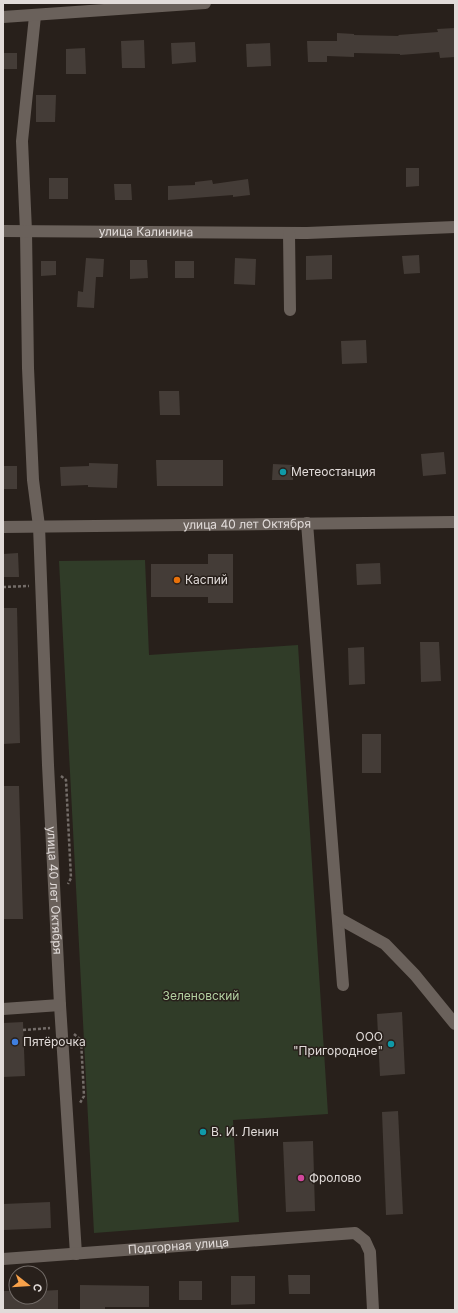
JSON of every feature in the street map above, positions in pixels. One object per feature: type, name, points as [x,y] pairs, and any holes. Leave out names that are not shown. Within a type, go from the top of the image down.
[{"type":"street","points":[[3,17],[35,16],[205,3]]},
{"type":"street","points":[[35,16],[22,141],[26,231],[28,368],[33,480],[39,526]]},
{"type":"street","name":"улица Калинина","points":[[3,231],[289,233],[455,228]]},
{"type":"street","points":[[289,233],[290,310]]},
{"type":"street","name":"улица 40 лет Октября","points":[[3,527],[455,522]]},
{"type":"street","points":[[307,523],[343,985]]},
{"type":"street","name":"улица 40 лет Октября","points":[[39,526],[48,765],[60,1005],[76,1254]]},
{"type":"street","points":[[338,918],[385,944],[415,975],[455,1024]]},
{"type":"street","points":[[3,1009],[60,1005]]},
{"type":"street","name":"Подгорная улица","points":[[3,1259],[355,1233],[366,1241],[370,1252],[373,1310]]},
{"type":"green space","name":"Зеленовский","points":[[145,560],[149,655],[298,645],[328,1114],[233,1120],[239,1222],[94,1233],[59,561]]},
{"type":"building","points":[[455,28],[455,57],[440,58],[439,52],[400,55],[354,53],[354,57],[327,56],[327,62],[308,62],[307,41],[337,41],[337,33],[399,36],[398,35],[438,32],[437,29]]},
{"type":"building","points":[[144,40],[145,68],[122,68],[121,41]]},
{"type":"building","points":[[195,42],[196,62],[172,64],[171,43]]},
{"type":"building","points":[[270,43],[271,66],[247,67],[246,44]]},
{"type":"building","points":[[85,48],[86,74],[66,74],[66,49]]},
{"type":"building","points":[[3,53],[17,53],[17,69],[3,69]]},
{"type":"building","points":[[36,95],[56,95],[55,122],[36,122]]},
{"type":"building","points":[[406,168],[419,168],[419,186],[406,187]]},
{"type":"building","points":[[49,178],[68,178],[68,199],[49,199]]},
{"type":"building","points":[[248,179],[250,195],[168,200],[168,186],[195,185],[195,182],[212,180],[213,184]]},
{"type":"building","points":[[114,184],[131,184],[132,200],[115,200]]},
{"type":"building","points":[[332,255],[332,279],[306,280],[306,256]]},
{"type":"building","points":[[419,255],[420,273],[404,274],[402,256]]},
{"type":"building","points":[[86,258],[104,259],[103,277],[96,277],[94,308],[77,307],[78,291],[83,292]]},
{"type":"building","points":[[235,258],[256,259],[255,285],[234,284]]},
{"type":"building","points":[[130,260],[147,260],[148,278],[130,279]]},
{"type":"building","points":[[41,261],[56,261],[56,275],[41,276]]},
{"type":"building","points":[[175,261],[194,261],[194,278],[175,278]]},
{"type":"building","points":[[366,340],[367,363],[342,364],[341,341]]},
{"type":"building","points":[[159,391],[179,391],[180,415],[160,415]]},
{"type":"building","points":[[444,452],[446,474],[423,476],[421,454]]},
{"type":"building","points":[[156,460],[223,460],[223,486],[157,486]]},
{"type":"building","points":[[89,463],[118,464],[117,488],[88,487],[88,485],[61,486],[60,467],[89,466]]},
{"type":"building","name":"Метеостанция","points":[[273,464],[293,465],[293,480],[272,480]]},
{"type":"building","points":[[3,466],[17,466],[17,489],[3,489]]},
{"type":"building","points":[[18,553],[19,577],[3,577],[3,554]]},
{"type":"building","points":[[208,554],[233,554],[233,603],[208,603],[208,597],[151,597],[151,564],[208,564]]},
{"type":"building","points":[[380,563],[381,584],[357,585],[356,564]]},
{"type":"building","points":[[3,608],[17,608],[20,743],[3,744]]},
{"type":"building","points":[[420,642],[439,642],[441,681],[421,682]]},
{"type":"building","points":[[364,647],[365,684],[349,685],[348,648]]},
{"type":"building","points":[[362,734],[381,734],[381,773],[362,773]]},
{"type":"building","points":[[3,786],[19,786],[23,919],[3,919]]},
{"type":"building","name":"ООО \"Пригородное\"","points":[[402,1012],[405,1074],[380,1076],[377,1014]]},
{"type":"building","points":[[23,1022],[25,1076],[3,1077],[3,1023]]},
{"type":"building","points":[[398,1111],[403,1214],[386,1215],[382,1112]]},
{"type":"building","name":"Фролово","points":[[313,1141],[315,1211],[286,1212],[283,1142]]},
{"type":"building","points":[[50,1202],[51,1228],[3,1230],[3,1204]]},
{"type":"building","points":[[288,1275],[310,1275],[310,1294],[289,1294]]},
{"type":"building","points":[[231,1276],[255,1276],[255,1304],[231,1305]]},
{"type":"building","points":[[179,1281],[202,1281],[202,1300],[179,1300]]},
{"type":"building","points":[[80,1285],[149,1286],[149,1307],[105,1307],[105,1309],[80,1309]]},
{"type":"building","points":[[58,1290],[58,1310],[3,1310],[3,1291],[8,1291],[8,1305],[48,1305],[48,1291]]},
{"type":"place","name":"Метеостанция","points":[[283,472]]},
{"type":"place","name":"Каспий","points":[[177,580]]},
{"type":"place","name":"Пятёрочка","points":[[15,1042]]},
{"type":"place","name":"ООО \"Пригородное\"","points":[[391,1044]]},
{"type":"place","name":"В. И. Ленин","points":[[203,1132]]},
{"type":"place","name":"Фролово","points":[[301,1178]]}]
